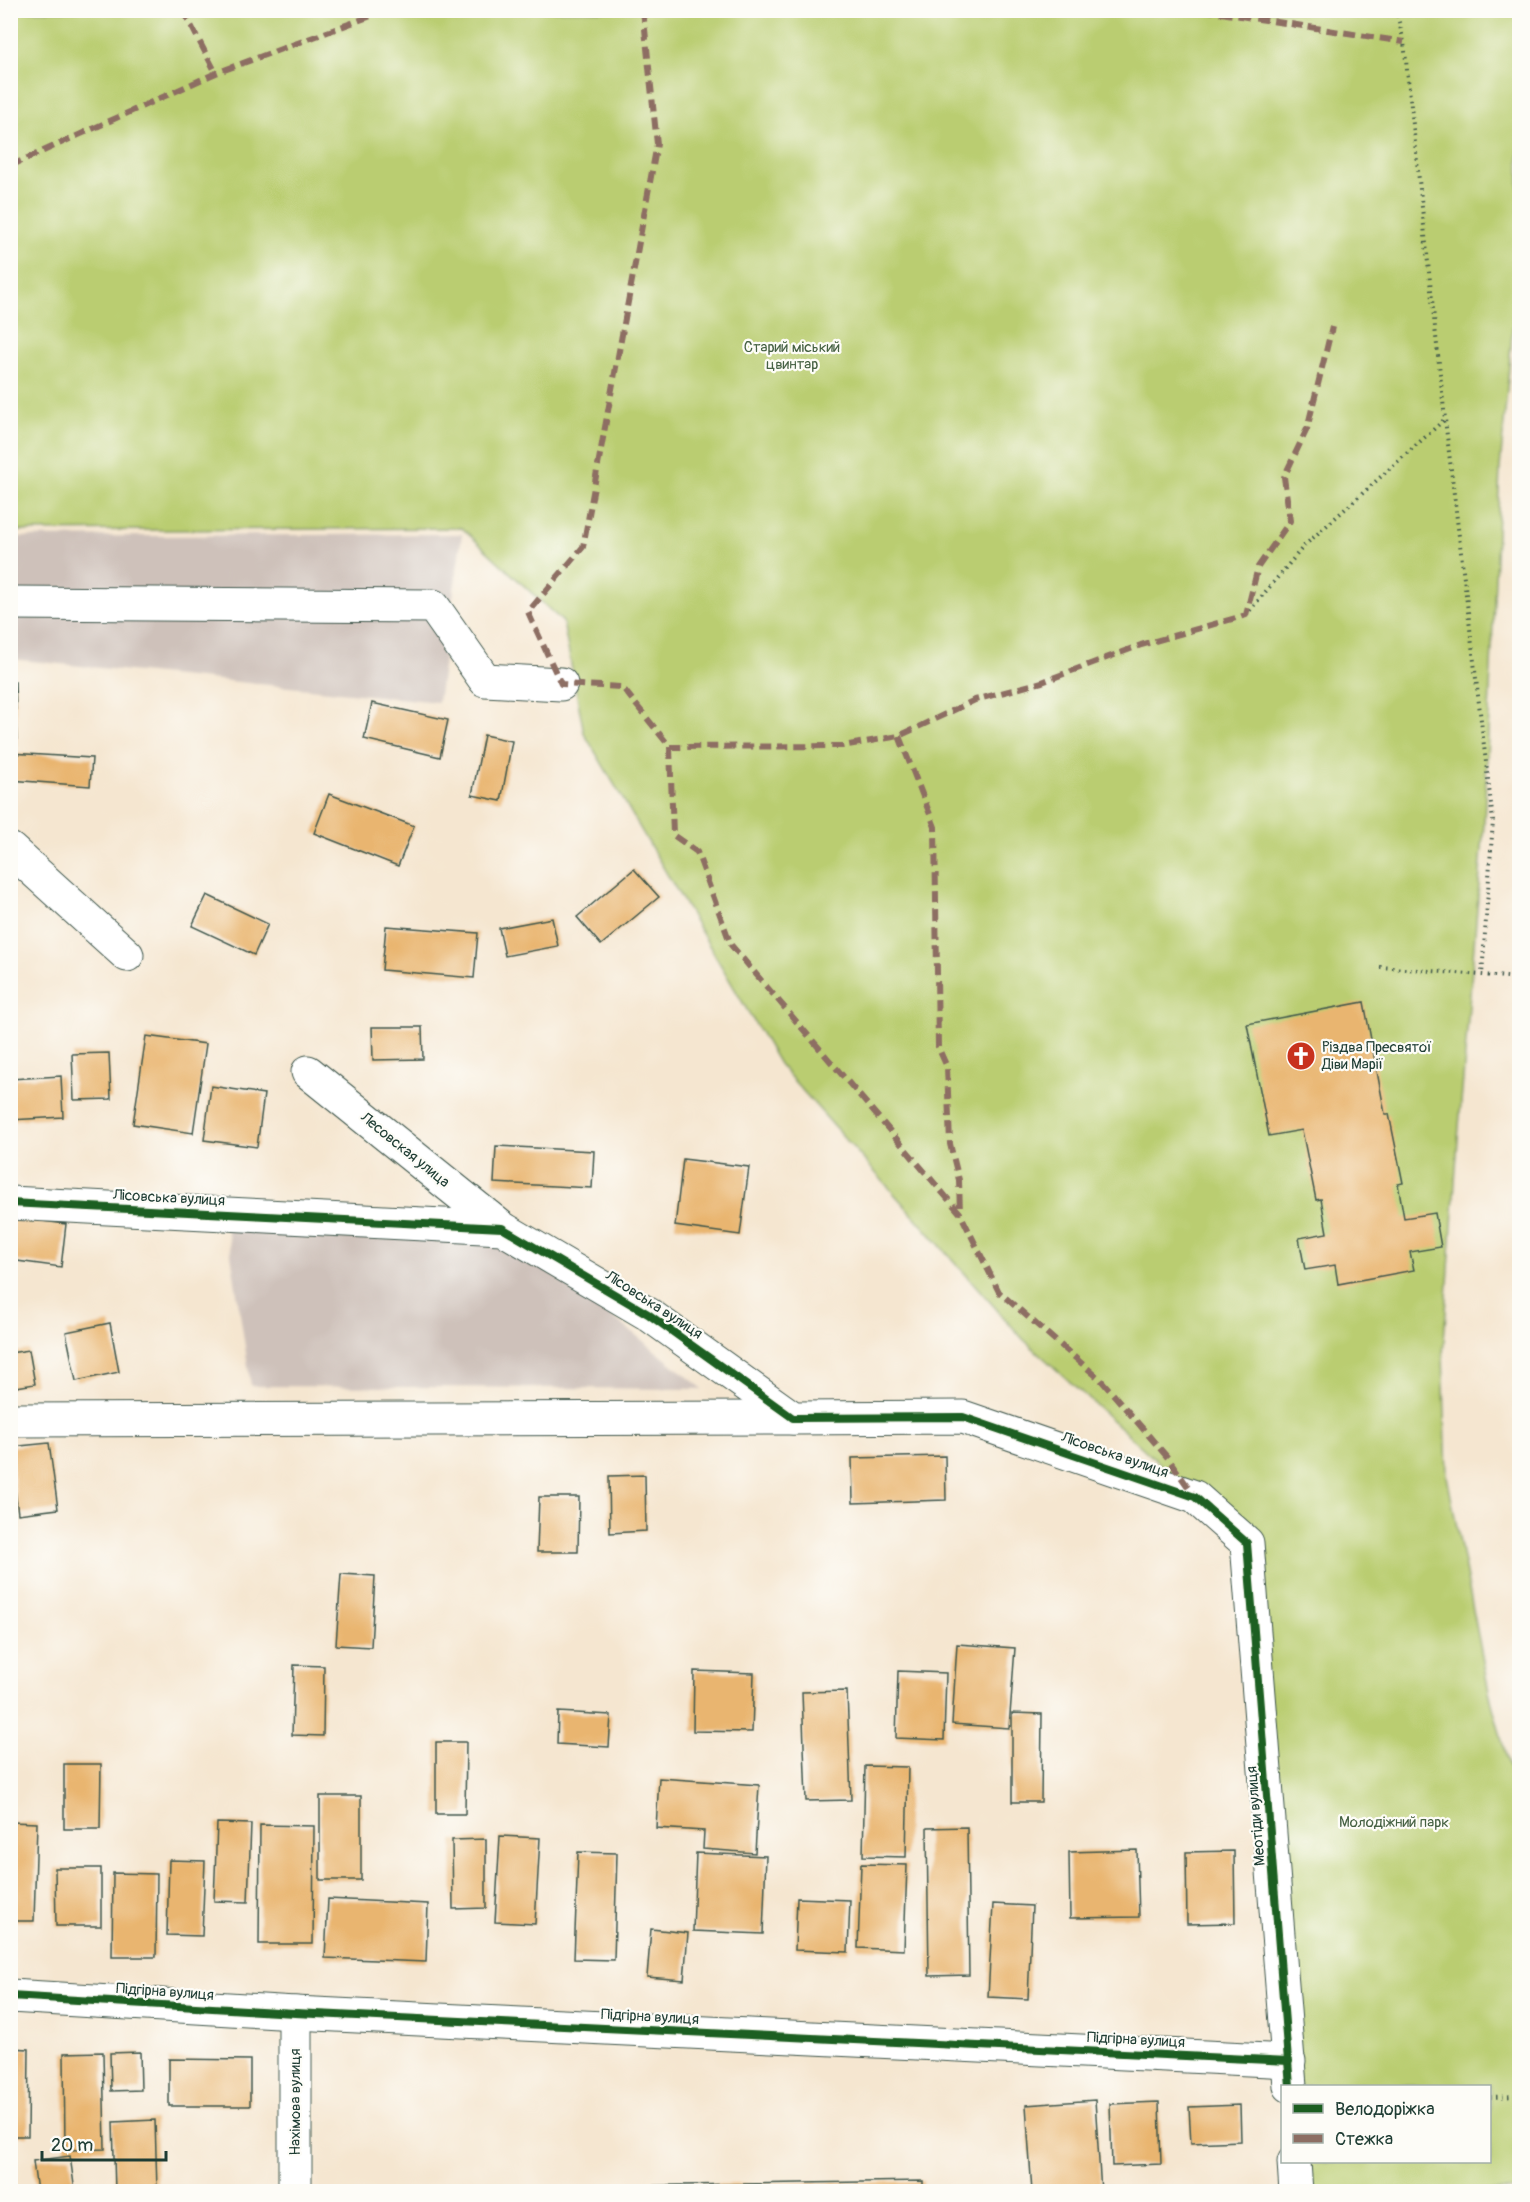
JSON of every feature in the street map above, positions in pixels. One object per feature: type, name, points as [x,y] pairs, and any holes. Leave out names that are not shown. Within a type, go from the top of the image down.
[{"type":"street","points":[[10,603],[434,606],[485,680],[561,684]]},
{"type":"street","points":[[10,849],[127,956]]},
{"type":"street","name":"Лесовская улица","points":[[308,1072],[502,1228]]},
{"type":"street","name":"Лісовська вулиця","points":[[10,1203],[502,1228],[648,1314],[793,1418]]},
{"type":"street","name":"Лісовська вулиця","points":[[10,1420],[963,1418],[1195,1497],[1247,1543]]},
{"type":"street","name":"Меотіди вулиця","points":[[1247,1543],[1290,2074]]},
{"type":"street","name":"Підгірна вулиця","points":[[10,1996],[1290,2074]]},
{"type":"street","name":"Нахімова вулиця","points":[[295,2192],[296,2013]]},
{"type":"street","points":[[1294,2163],[1296,2192]]},
{"type":"path","points":[[1396,10],[1404,42],[1445,419],[1493,821],[1482,975]]},
{"type":"path","points":[[1246,615],[1304,546],[1445,419]]},
{"type":"path","points":[[1380,967],[1520,978]]},
{"type":"path","points":[[1491,2097],[1520,2096]]},
{"type":"shaded area","points":[[462,534],[438,702],[11,659],[10,537]]},
{"type":"shaded area","points":[[227,1228],[502,1228],[703,1389],[251,1386]]},
{"type":"green space","points":[[10,11],[1519,11],[1519,255],[1500,468],[1484,824],[1443,1355],[1447,1476],[1489,1692],[1519,1805],[1519,2191],[1296,2191],[1294,2163],[1491,2163],[1491,2085],[1290,2085],[1247,1543],[1023,1339],[779,1064],[584,733],[563,622],[462,528],[11,531]]},
{"type":"building","points":[[10,682],[15,682],[17,747],[10,748]]},
{"type":"building","points":[[372,703],[448,720],[440,757],[364,739]]},
{"type":"building","points":[[484,735],[512,741],[501,801],[472,795]]},
{"type":"building","points":[[10,753],[92,758],[90,786],[10,780]]},
{"type":"building","points":[[329,794],[414,826],[398,866],[314,833]]},
{"type":"building","points":[[634,869],[659,897],[601,945],[577,917]]},
{"type":"building","points":[[207,895],[268,924],[254,955],[192,926]]},
{"type":"building","points":[[552,918],[558,946],[505,956],[499,928]]},
{"type":"building","points":[[386,926],[478,933],[474,978],[382,970]]},
{"type":"building","points":[[1364,1002],[1385,1114],[1389,1114],[1403,1183],[1398,1184],[1404,1218],[1435,1213],[1441,1247],[1410,1252],[1414,1270],[1338,1284],[1335,1265],[1305,1270],[1299,1238],[1327,1233],[1321,1199],[1316,1200],[1302,1130],[1269,1136],[1247,1024]]},
{"type":"building","points":[[372,1027],[422,1027],[423,1059],[373,1060]]},
{"type":"building","points":[[146,1036],[206,1044],[193,1133],[133,1124]]},
{"type":"building","points":[[109,1053],[111,1099],[74,1100],[72,1054]]},
{"type":"building","points":[[61,1076],[63,1117],[10,1120],[10,1079]]},
{"type":"building","points":[[211,1086],[264,1094],[257,1147],[204,1140]]},
{"type":"building","points":[[496,1146],[594,1151],[592,1188],[494,1183]]},
{"type":"building","points":[[683,1159],[749,1167],[740,1235],[675,1226]]},
{"type":"building","points":[[10,1217],[66,1224],[61,1267],[10,1260]]},
{"type":"building","points":[[110,1323],[119,1372],[76,1381],[66,1332]]},
{"type":"building","points":[[29,1350],[35,1384],[10,1388],[10,1353]]},
{"type":"building","points":[[49,1443],[58,1509],[18,1514],[10,1447]]},
{"type":"building","points":[[945,1456],[946,1500],[853,1503],[852,1458]]},
{"type":"building","points":[[645,1475],[646,1531],[610,1533],[609,1476]]},
{"type":"building","points":[[539,1497],[579,1497],[578,1552],[537,1552]]},
{"type":"building","points":[[341,1574],[375,1576],[371,1647],[336,1645]]},
{"type":"building","points":[[957,1644],[1015,1648],[1009,1728],[952,1724]]},
{"type":"building","points":[[294,1665],[324,1666],[323,1736],[292,1735]]},
{"type":"building","points":[[694,1671],[754,1673],[752,1732],[693,1731]]},
{"type":"building","points":[[898,1671],[946,1673],[944,1740],[896,1738]]},
{"type":"building","points":[[847,1691],[851,1800],[806,1801],[802,1692]]},
{"type":"building","points":[[558,1712],[611,1715],[609,1747],[557,1744]]},
{"type":"building","points":[[1012,1713],[1042,1714],[1041,1802],[1012,1802]]},
{"type":"building","points":[[436,1742],[466,1742],[465,1814],[436,1814]]},
{"type":"building","points":[[64,1764],[101,1764],[100,1829],[64,1829]]},
{"type":"building","points":[[865,1766],[908,1767],[906,1857],[863,1856]]},
{"type":"building","points":[[659,1778],[759,1785],[755,1853],[703,1849],[704,1831],[656,1828]]},
{"type":"building","points":[[320,1796],[361,1796],[361,1880],[320,1880]]},
{"type":"building","points":[[10,1822],[37,1823],[34,1921],[10,1921]]},
{"type":"building","points":[[217,1823],[251,1824],[248,1902],[214,1901]]},
{"type":"building","points":[[260,1825],[314,1826],[313,1944],[259,1944]]},
{"type":"building","points":[[967,1827],[969,1975],[929,1976],[927,1828]]},
{"type":"building","points":[[500,1836],[540,1838],[535,1924],[495,1922]]},
{"type":"building","points":[[486,1839],[486,1908],[453,1909],[452,1840]]},
{"type":"building","points":[[1137,1850],[1139,1917],[1070,1918],[1069,1852]]},
{"type":"building","points":[[1234,1851],[1235,1923],[1187,1924],[1186,1852]]},
{"type":"building","points":[[578,1852],[617,1853],[614,1960],[574,1959]]},
{"type":"building","points":[[696,1853],[766,1856],[763,1934],[693,1931]]},
{"type":"building","points":[[169,1860],[205,1861],[202,1936],[167,1935]]},
{"type":"building","points":[[861,1864],[907,1865],[904,1950],[858,1948]]},
{"type":"building","points":[[55,1868],[101,1868],[101,1926],[56,1926]]},
{"type":"building","points":[[113,1873],[157,1874],[156,1957],[112,1957]]},
{"type":"building","points":[[797,1898],[850,1900],[848,1952],[795,1950]]},
{"type":"building","points":[[328,1899],[428,1904],[426,1962],[325,1958]]},
{"type":"building","points":[[993,1904],[1032,1906],[1028,1999],[988,1997]]},
{"type":"building","points":[[651,1929],[688,1933],[684,1980],[647,1977]]},
{"type":"building","points":[[10,2048],[29,2049],[28,2136],[10,2136]]},
{"type":"building","points":[[103,2052],[105,2149],[65,2150],[64,2053]]},
{"type":"building","points":[[140,2052],[141,2090],[111,2091],[110,2053]]},
{"type":"building","points":[[169,2059],[250,2060],[250,2106],[169,2106]]},
{"type":"building","points":[[1095,2100],[1101,2192],[1032,2192],[1026,2105]]},
{"type":"building","points":[[1159,2102],[1161,2164],[1112,2166],[1110,2104]]},
{"type":"building","points":[[1240,2105],[1241,2141],[1191,2143],[1189,2107]]},
{"type":"building","points":[[155,2120],[157,2190],[115,2191],[113,2122]]},
{"type":"building","points":[[70,2156],[75,2192],[37,2192],[33,2161]]},
{"type":"building","points":[[923,2181],[923,2192],[627,2192],[627,2186]]},
{"type":"marked path","points":[[183,10],[216,73]]},
{"type":"marked path","points":[[10,166],[216,73],[387,10]]},
{"type":"marked path","points":[[643,10],[657,144],[583,547],[528,612],[561,684],[622,687],[670,747],[843,746],[899,736],[975,700],[1042,682],[1141,645],[1246,615],[1258,567],[1290,521],[1284,477],[1307,429],[1332,327]]},
{"type":"marked path","points":[[1202,10],[1404,42]]},
{"type":"marked path","points":[[899,736],[935,827],[938,1047],[947,1067],[950,1144],[959,1180],[960,1213]]},
{"type":"marked path","points":[[670,747],[673,835],[697,852],[731,945],[960,1213],[999,1292],[1101,1380],[1168,1458],[1195,1497]]},
{"type":"cycle path","points":[[10,1203],[502,1228],[648,1314],[793,1418],[963,1417],[1195,1497],[1247,1543],[1290,2085]]},
{"type":"cycle path","points":[[10,1996],[295,2013],[1289,2061]]},
{"type":"place","name":"Різдва Пресвятої Діви Марії","points":[[1301,1056]]},
{"type":"park label","name":"Старий міський цвинтар","points":[[792,356]]},
{"type":"park label","name":"Молодіжний парк","points":[[1394,1822]]}]
